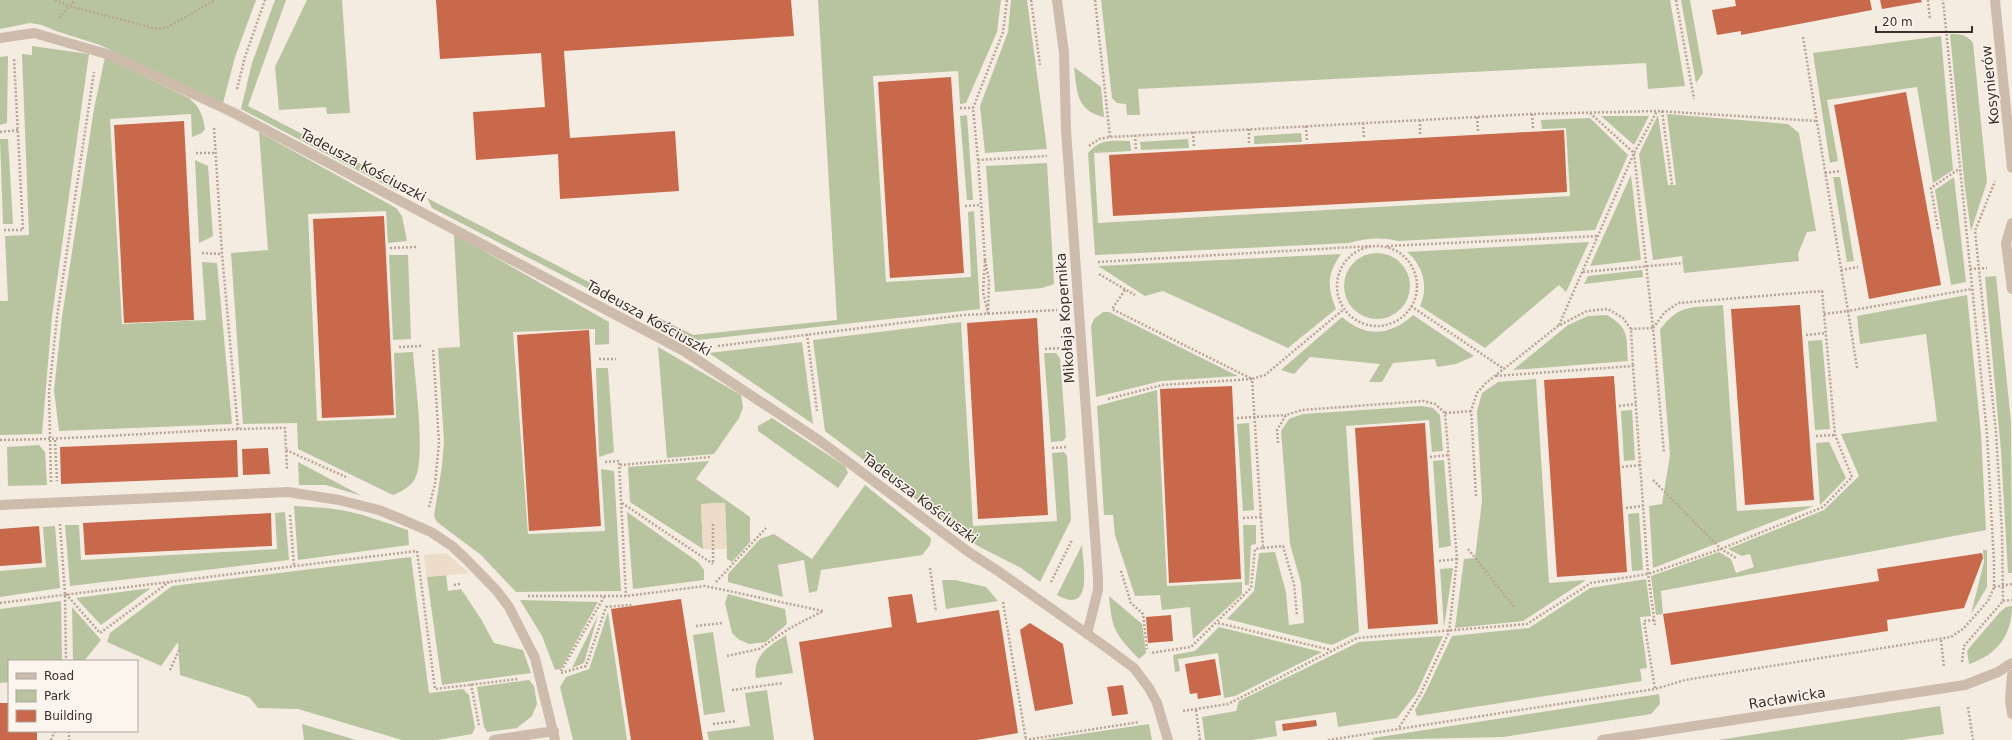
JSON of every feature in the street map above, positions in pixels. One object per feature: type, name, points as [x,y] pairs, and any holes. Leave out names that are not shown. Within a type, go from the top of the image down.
[{"type":"street","name":"Mikołaja Kopernika","points":[[1057,0],[1064,53],[1066,130],[1098,590],[1087,634]]},
{"type":"street","name":"Kosynierów","points":[[1995,0],[2012,168]]},
{"type":"street","name":"Tadeusza Kościuszki","points":[[0,38],[34,33],[98,50],[232,112],[684,351],[820,441],[970,553],[998,571],[1134,668],[1149,688],[1162,718],[1168,740]]},
{"type":"street","points":[[2012,223],[2006,243],[2012,289]]},
{"type":"street","points":[[0,505],[288,492],[339,500],[372,508],[431,532],[452,546],[497,591],[509,607],[530,647],[541,676],[555,736],[494,740]]},
{"type":"street","name":"Racławicka","points":[[1602,740],[1977,682],[1998,672],[2012,663]]},
{"type":"street","points":[[2012,675],[2010,695],[2012,714]]},
{"type":"path","points":[[55,0],[69,6],[157,29],[168,27],[215,0]]},
{"type":"path","points":[[232,112],[245,57],[265,0]]},
{"type":"path","points":[[988,313],[983,292],[984,260],[978,160],[973,108],[1003,32],[1007,0]]},
{"type":"path","points":[[1095,0],[1110,137]]},
{"type":"path","points":[[1676,0],[1694,100]]},
{"type":"path","points":[[1928,0],[1930,20]]},
{"type":"path","points":[[1328,740],[1655,689],[1685,680],[1941,640],[1951,637],[1964,628],[1988,601],[1994,587],[1994,563],[1987,434],[1943,0]]},
{"type":"path","points":[[1803,37],[1858,368]]},
{"type":"path","points":[[66,660],[66,594],[55,502],[50,439],[49,392],[57,317],[87,109],[98,50]]},
{"type":"path","points":[[4,230],[23,230],[14,57]]},
{"type":"path","points":[[213,104],[222,254],[238,429]]},
{"type":"path","points":[[960,108],[973,108]]},
{"type":"path","points":[[1558,326],[1634,154],[1657,111]]},
{"type":"path","points":[[1087,148],[1099,139],[1136,135],[1532,114],[1662,111],[1817,121]]},
{"type":"path","points":[[1662,111],[1672,185]]},
{"type":"path","points":[[1590,112],[1634,154],[1648,266],[1664,453]]},
{"type":"path","points":[[1532,114],[1533,128]]},
{"type":"path","points":[[1477,117],[1478,131]]},
{"type":"path","points":[[1420,120],[1420,134]]},
{"type":"path","points":[[1363,123],[1364,138]]},
{"type":"path","points":[[1306,126],[1307,141]]},
{"type":"path","points":[[1249,129],[1249,143]]},
{"type":"path","points":[[0,132],[18,130]]},
{"type":"path","points":[[1193,132],[1194,147]]},
{"type":"path","points":[[1136,135],[1136,150]]},
{"type":"path","points":[[196,153],[216,153]]},
{"type":"path","points":[[978,160],[1052,156]]},
{"type":"path","points":[[1938,229],[1931,188],[1959,169]]},
{"type":"path","points":[[1825,173],[1841,171]]},
{"type":"path","points":[[1961,658],[1964,646],[2003,601],[2002,532],[1996,433],[1975,231],[1988,200],[1996,175]]},
{"type":"path","points":[[965,206],[981,205]]},
{"type":"path","points":[[1075,263],[1371,246],[1385,247],[1599,236]]},
{"type":"path","points":[[1371,246],[1359,250],[1349,257],[1341,268],[1337,280],[1337,292],[1344,309],[1358,322],[1370,326],[1384,326],[1397,321],[1408,312],[1417,286],[1415,273],[1408,261],[1397,252],[1385,247]]},
{"type":"path","points":[[390,248],[416,247]]},
{"type":"path","points":[[202,253],[222,254]]},
{"type":"path","points":[[984,260],[989,280],[988,313]]},
{"type":"path","points":[[1092,262],[1092,270],[1135,295]]},
{"type":"path","points":[[1582,272],[1683,263]]},
{"type":"path","points":[[1841,270],[1858,267]]},
{"type":"path","points":[[1970,269],[1994,267]]},
{"type":"path","points":[[1824,314],[1972,289]]},
{"type":"path","points":[[1125,290],[1112,309],[1252,379]]},
{"type":"path","points":[[1179,712],[1228,704],[1357,638],[1449,632],[1527,624],[1591,583],[1648,574],[1721,549],[1823,507],[1852,477],[1835,435],[1822,291],[1678,303],[1665,312],[1653,328]]},
{"type":"path","points":[[1411,306],[1504,369]]},
{"type":"path","points":[[1084,405],[1162,385],[1252,379],[1265,375],[1344,309]]},
{"type":"path","points":[[1476,496],[1471,411],[1477,393],[1504,369],[1558,326],[1586,311],[1608,309],[1623,318],[1631,329],[1648,574],[1654,625]]},
{"type":"path","points":[[684,351],[807,334],[988,313],[1062,310]]},
{"type":"path","points":[[1631,329],[1653,328]]},
{"type":"path","points":[[1806,335],[1826,333]]},
{"type":"path","points":[[807,334],[820,441]]},
{"type":"path","points":[[399,347],[421,346]]},
{"type":"path","points":[[1045,349],[1065,347]]},
{"type":"path","points":[[599,360],[616,359]]},
{"type":"path","points":[[1496,376],[1634,366]]},
{"type":"path","points":[[1252,379],[1263,548]]},
{"type":"path","points":[[1237,418],[1286,415],[1302,410],[1423,402],[1435,404],[1445,413],[1457,559],[1449,632],[1420,695],[1398,729]]},
{"type":"path","points":[[1619,406],[1636,404]]},
{"type":"path","points":[[1445,413],[1471,411]]},
{"type":"path","points":[[1278,443],[1277,430],[1286,415]]},
{"type":"path","points":[[0,440],[55,440],[238,429],[285,428],[286,450],[350,479]]},
{"type":"path","points":[[1816,436],[1835,435]]},
{"type":"path","points":[[55,440],[55,502]]},
{"type":"path","points":[[1052,448],[1071,447]]},
{"type":"path","points":[[1430,457],[1448,456]]},
{"type":"path","points":[[620,465],[711,457]]},
{"type":"path","points":[[605,462],[619,461],[620,465],[626,596]]},
{"type":"path","points":[[1622,467],[1640,465]]},
{"type":"path","points":[[1653,480],[1721,549],[1736,558]]},
{"type":"path","points":[[288,492],[294,566]]},
{"type":"path","points":[[622,503],[713,564],[713,524]]},
{"type":"path","points":[[1626,508],[1643,506]]},
{"type":"path","points":[[1243,518],[1261,517]]},
{"type":"path","points":[[414,525],[435,689],[541,676]]},
{"type":"path","points":[[716,582],[766,528]]},
{"type":"path","points":[[0,604],[66,594],[452,546]]},
{"type":"path","points":[[1120,566],[1131,603],[1143,614],[1147,649],[1150,653],[1191,647],[1218,623],[1252,588],[1255,548],[1282,546],[1294,584],[1297,616]]},
{"type":"path","points":[[1468,549],[1515,608]]},
{"type":"path","points":[[1439,560],[1457,559]]},
{"type":"path","points":[[1053,579],[1061,562]]},
{"type":"path","points":[[930,568],[936,612]]},
{"type":"path","points":[[998,571],[1026,740],[1162,718]]},
{"type":"path","points":[[66,594],[100,633],[169,582]]},
{"type":"path","points":[[1994,587],[2012,584]]},
{"type":"path","points":[[527,596],[626,596],[705,586],[823,611],[790,628],[759,649],[727,656]]},
{"type":"path","points":[[604,597],[560,674],[586,666],[606,607],[631,606]]},
{"type":"path","points":[[2003,601],[2012,600]]},
{"type":"path","points":[[1654,620],[1644,621],[1655,689]]},
{"type":"path","points":[[696,626],[722,623]]},
{"type":"path","points":[[1218,623],[1332,650]]},
{"type":"path","points":[[1941,640],[1945,670]]},
{"type":"path","points":[[170,670],[180,648]]},
{"type":"path","points":[[732,690],[783,683]]},
{"type":"path","points":[[471,684],[479,726]]},
{"type":"path","points":[[1196,710],[1200,740]]},
{"type":"path","points":[[713,724],[737,721]]},
{"type":"green space","points":[[0,0],[256,0],[235,57],[223,103],[100,45],[42,25],[30,23],[0,29]]},
{"type":"green space","points":[[275,0],[286,0],[248,106],[407,188],[397,191],[241,109],[252,63]]},
{"type":"green space","points":[[307,0],[342,0],[350,113],[327,114],[326,107],[279,110],[275,67]]},
{"type":"green space","points":[[818,0],[1001,0],[997,32],[966,103],[960,104],[958,71],[873,76],[886,282],[971,277],[968,212],[974,211],[980,309],[689,341],[651,321],[653,315],[693,335],[837,320]]},
{"type":"green space","points":[[1011,0],[1027,0],[1047,149],[985,153],[980,106],[1008,32]]},
{"type":"green space","points":[[1101,0],[1670,0],[1685,86],[1648,89],[1646,63],[1138,89],[1140,115],[1127,115],[1126,104],[1117,103],[1112,98]]},
{"type":"green space","points":[[1681,0],[1690,0],[1703,73],[1696,83]]},
{"type":"green space","points":[[1950,34],[1963,35],[1973,43],[1987,182],[1971,231],[1965,189]]},
{"type":"green space","points":[[1941,36],[1953,170],[1933,183],[1917,87],[1827,100],[1838,161],[1830,163],[1813,53]]},
{"type":"green space","points":[[32,46],[89,54],[52,316],[42,434],[0,435],[0,301],[8,301],[5,236],[29,235],[22,54],[32,55]]},
{"type":"green space","points":[[8,56],[7,123],[0,125],[0,57]]},
{"type":"green space","points":[[105,57],[189,98],[196,105],[202,116],[205,129],[202,133],[192,137],[191,114],[110,119],[122,324],[206,320],[202,262],[217,263],[232,424],[59,431],[54,390],[62,317],[94,109]]},
{"type":"green space","points":[[1074,67],[1101,87],[1104,117],[1088,110],[1083,105],[1077,92]]},
{"type":"green space","points":[[1667,114],[1788,124],[1799,133],[1816,231],[1807,232],[1798,254],[1799,261],[1684,273],[1682,256],[1653,260],[1639,154],[1658,115],[1668,185],[1676,185]]},
{"type":"green space","points":[[967,115],[973,200],[967,200],[960,116]]},
{"type":"green space","points":[[1601,116],[1649,116],[1634,145]]},
{"type":"green space","points":[[1590,118],[1628,155],[1595,230],[1399,241],[1374,239],[1349,243],[1095,255],[1088,153],[1093,148],[1107,141],[1130,141],[1131,151],[1094,153],[1098,223],[1570,196],[1566,128],[1542,129],[1541,120]]},
{"type":"green space","points":[[259,132],[396,208],[402,216],[407,241],[388,243],[386,211],[308,214],[317,421],[396,418],[394,353],[413,352],[420,436],[420,454],[415,479],[411,484],[393,495],[298,449],[297,423],[243,424],[231,253],[268,250]]},
{"type":"green space","points":[[1301,133],[1302,142],[1254,144],[1254,136]]},
{"type":"green space","points":[[0,139],[8,139],[13,224],[3,224]]},
{"type":"green space","points":[[1188,139],[1189,148],[1141,150],[1140,142]]},
{"type":"green space","points":[[195,160],[208,166],[213,236],[199,243]]},
{"type":"green space","points":[[1047,163],[1054,284],[1042,288],[995,292],[986,166]]},
{"type":"green space","points":[[1631,175],[1641,260],[1590,266]]},
{"type":"green space","points":[[1833,177],[1840,177],[1854,261],[1847,262]]},
{"type":"green space","points":[[1954,177],[1966,282],[1951,285],[1935,190]]},
{"type":"green space","points":[[427,198],[635,306],[632,311],[432,208]]},
{"type":"green space","points":[[454,234],[609,322],[609,344],[595,345],[595,329],[513,332],[528,534],[605,531],[601,469],[614,471],[621,591],[516,592],[481,555],[437,522],[434,516],[442,466],[444,442],[438,348],[460,347]]},
{"type":"green space","points":[[1589,242],[1566,292],[1559,285],[1485,348],[1420,306],[1424,291],[1423,277],[1417,263],[1407,252]]},
{"type":"green space","points":[[1377,253],[1390,256],[1400,263],[1407,273],[1410,286],[1407,299],[1400,309],[1390,316],[1377,319],[1364,316],[1354,309],[1347,299],[1344,286],[1347,273],[1354,263],[1364,256]]},
{"type":"green space","points":[[1341,254],[1333,268],[1330,280],[1331,294],[1336,309],[1288,348],[1163,291],[1145,296],[1098,266]]},
{"type":"green space","points":[[389,255],[408,255],[411,339],[393,340]]},
{"type":"green space","points":[[1642,270],[1643,277],[1584,284],[1588,276]]},
{"type":"green space","points":[[1996,276],[2011,422],[2012,573],[2008,573],[2001,451],[1985,277]]},
{"type":"green space","points":[[1967,295],[1981,434],[1986,530],[1661,591],[1663,614],[1656,615],[1651,576],[1719,552],[1731,559],[1736,573],[1754,567],[1750,554],[1742,556],[1728,549],[1824,510],[1859,476],[1841,434],[1937,421],[1926,334],[1860,344],[1857,316]]},
{"type":"green space","points":[[1723,305],[1737,511],[1814,506],[1653,568],[1649,506],[1662,504],[1670,455],[1660,330],[1674,315],[1688,308]]},
{"type":"green space","points":[[1103,312],[1109,312],[1238,376],[1161,381],[1096,397],[1091,326],[1094,319]]},
{"type":"green space","points":[[1413,315],[1474,356],[1456,364],[1437,367],[1435,359],[1393,363],[1382,382],[1369,382],[1380,364],[1310,357],[1294,374],[1281,370],[1342,317],[1351,324],[1360,328],[1378,332],[1396,327]]},
{"type":"green space","points":[[1607,315],[1623,329],[1627,339],[1628,361],[1513,370],[1568,325],[1588,316]]},
{"type":"green space","points":[[961,322],[973,526],[1057,521],[1052,453],[1064,452],[1067,456],[1071,520],[1040,582],[1021,568],[978,546],[825,431],[813,340]]},
{"type":"green space","points":[[1822,340],[1830,429],[1815,430],[1808,341]]},
{"type":"green space","points":[[802,342],[813,424],[709,353]]},
{"type":"green space","points":[[658,347],[741,395],[743,408],[739,418],[714,454],[667,458]]},
{"type":"green space","points":[[1044,353],[1056,353],[1060,358],[1066,437],[1063,441],[1051,442]]},
{"type":"green space","points":[[596,368],[608,368],[614,452],[599,457]]},
{"type":"green space","points":[[1536,379],[1549,583],[1586,580],[1523,621],[1455,628],[1464,559],[1475,558],[1482,501],[1477,411],[1482,393],[1498,382]]},
{"type":"green space","points":[[1157,390],[1167,586],[1242,582],[1242,594],[1193,639],[1190,607],[1162,610],[1160,595],[1135,596],[1115,535],[1113,515],[1104,515],[1097,406]]},
{"type":"green space","points":[[1422,406],[1433,408],[1440,415],[1443,451],[1432,452],[1429,420],[1346,426],[1359,632],[1332,645],[1227,619],[1254,591],[1259,553],[1275,552],[1286,592],[1289,625],[1304,623],[1301,583],[1290,544],[1281,431],[1289,419],[1303,414]]},
{"type":"green space","points":[[1632,410],[1635,460],[1624,461],[1621,411]]},
{"type":"green space","points":[[772,418],[845,466],[848,473],[838,488],[758,431],[758,426]]},
{"type":"green space","points":[[1249,423],[1254,510],[1243,511],[1237,424]]},
{"type":"green space","points":[[1829,442],[1846,478],[1820,505],[1816,443]]},
{"type":"green space","points":[[39,445],[45,452],[47,485],[8,486],[7,447]]},
{"type":"green space","points":[[1444,460],[1451,546],[1439,548],[1433,461]]},
{"type":"green space","points":[[709,461],[696,479],[750,517],[750,542],[732,562],[727,559],[725,503],[701,504],[703,549],[630,502],[628,467]]},
{"type":"green space","points":[[298,462],[362,496],[326,485],[299,485]]},
{"type":"green space","points":[[865,485],[931,538],[930,545],[922,555],[821,570],[817,591],[809,593],[804,560],[778,565],[783,597],[728,582],[728,574],[760,539],[774,534],[812,559]]},
{"type":"green space","points":[[294,506],[353,512],[408,530],[409,545],[298,560]]},
{"type":"green space","points":[[285,512],[289,560],[70,586],[65,525],[79,525],[81,560],[277,549],[275,513]]},
{"type":"green space","points":[[627,512],[698,562],[704,570],[704,580],[633,589]]},
{"type":"green space","points":[[1639,513],[1643,570],[1632,571],[1628,514]]},
{"type":"green space","points":[[1243,525],[1256,525],[1256,544],[1251,545],[1249,585],[1245,585]]},
{"type":"green space","points":[[55,526],[60,588],[0,597],[0,571],[46,567],[43,527]]},
{"type":"green space","points":[[1082,545],[1084,585],[1081,594],[1077,599],[1069,600],[1057,595]]},
{"type":"green space","points":[[1983,550],[1987,550],[1987,587],[1971,614],[1984,562]]},
{"type":"green space","points":[[411,557],[429,693],[463,689],[469,695],[475,728],[472,734],[437,740],[402,740],[298,709],[258,708],[249,697],[180,675],[178,642],[161,666],[107,642],[110,633],[172,586]]},
{"type":"green space","points":[[1453,568],[1444,627],[1440,569]]},
{"type":"green space","points":[[446,575],[448,591],[461,589],[481,619],[494,643],[523,650],[531,673],[442,685],[427,577]]},
{"type":"green space","points":[[1646,579],[1651,616],[1640,617],[1647,668],[1640,669],[1642,681],[1417,716],[1415,710],[1425,693],[1452,636],[1529,628],[1590,588]]},
{"type":"green space","points":[[942,580],[955,580],[986,587],[998,601],[946,609]]},
{"type":"green space","points":[[151,588],[101,625],[76,598]]},
{"type":"green space","points":[[728,594],[785,609],[787,624],[766,642],[749,644],[738,639],[732,633],[725,603]]},
{"type":"green space","points":[[1109,596],[1142,624],[1146,653],[1139,659],[1116,631],[1113,624]]},
{"type":"green space","points":[[520,600],[598,602],[561,669],[555,670],[542,636]]},
{"type":"green space","points":[[61,601],[62,660],[8,660],[8,682],[0,683],[0,609]]},
{"type":"green space","points":[[2012,606],[2009,626],[2006,635],[2001,642],[1988,655],[1969,664],[1967,651],[2000,612],[2006,607]]},
{"type":"green space","points":[[72,607],[101,640],[85,660],[73,660]]},
{"type":"green space","points":[[608,612],[627,740],[573,740],[560,687],[566,677],[589,669]]},
{"type":"green space","points":[[598,615],[584,663],[572,668]]},
{"type":"green space","points":[[1219,627],[1322,652],[1235,696],[1224,698],[1218,653],[1178,659],[1180,671],[1175,672],[1173,655],[1195,651]]},
{"type":"green space","points":[[713,632],[725,712],[704,715],[693,635]]},
{"type":"green space","points":[[786,635],[793,673],[756,678],[755,670],[760,657],[768,647]]},
{"type":"green space","points":[[1443,636],[1416,694],[1397,718],[1338,727],[1336,712],[1275,721],[1277,736],[1252,740],[1205,740],[1202,717],[1236,711],[1239,701],[1359,642]]},
{"type":"green space","points":[[529,680],[534,686],[537,704],[532,716],[517,728],[487,732],[484,727],[477,687]]},
{"type":"green space","points":[[767,690],[774,740],[709,740],[707,732],[750,726],[745,693]]},
{"type":"green space","points":[[1659,694],[1660,704],[1651,714],[1503,737],[1373,740],[1373,738]]},
{"type":"green space","points":[[1940,706],[1944,734],[1902,740],[1718,740]]},
{"type":"green space","points":[[302,724],[356,740],[304,740]]},
{"type":"green space","points":[[1149,724],[1152,740],[1041,740]]},
{"type":"shaded area","points":[[725,503],[727,549],[703,549],[701,504]]},
{"type":"shaded area","points":[[446,553],[469,573],[427,577],[424,555]]},
{"type":"building","points":[[436,0],[791,0],[794,36],[564,51],[570,138],[675,131],[679,191],[560,199],[558,154],[476,160],[473,112],[545,107],[541,53],[440,59]]},
{"type":"building","points":[[1735,0],[1870,0],[1872,10],[1741,35],[1741,31],[1717,35],[1712,10],[1736,6]]},
{"type":"building","points":[[1880,0],[1921,0],[1922,2],[1882,9]]},
{"type":"building","points":[[951,77],[964,273],[890,278],[878,82]]},
{"type":"building","points":[[1906,92],[1941,285],[1869,299],[1834,105]]},
{"type":"building","points":[[184,121],[194,320],[124,323],[114,125]]},
{"type":"building","points":[[1564,130],[1567,192],[1113,216],[1109,155]]},
{"type":"building","points":[[384,216],[394,415],[322,418],[313,219]]},
{"type":"building","points":[[1800,305],[1814,500],[1745,505],[1731,309]]},
{"type":"building","points":[[1037,318],[1048,515],[978,519],[967,323]]},
{"type":"building","points":[[589,330],[601,526],[529,531],[517,335]]},
{"type":"building","points":[[1614,376],[1627,572],[1557,577],[1544,380]]},
{"type":"building","points":[[1232,386],[1241,579],[1169,583],[1160,389]]},
{"type":"building","points":[[1425,423],[1438,624],[1368,629],[1355,428]]},
{"type":"building","points":[[237,440],[238,477],[61,484],[60,447]]},
{"type":"building","points":[[268,448],[270,474],[243,475],[242,449]]},
{"type":"building","points":[[271,513],[272,546],[85,555],[83,523]]},
{"type":"building","points":[[39,526],[42,563],[0,566],[0,529]]},
{"type":"building","points":[[1982,553],[1983,558],[1964,608],[1887,620],[1888,631],[1671,665],[1663,614],[1879,581],[1877,569]]},
{"type":"building","points":[[912,594],[917,623],[999,610],[1018,733],[977,740],[814,740],[799,642],[892,627],[888,597]]},
{"type":"building","points":[[681,599],[703,740],[631,740],[611,609]]},
{"type":"building","points":[[1171,615],[1173,641],[1148,643],[1146,617]]},
{"type":"building","points":[[1030,623],[1063,644],[1073,704],[1035,711],[1020,630]]},
{"type":"building","points":[[1215,659],[1221,695],[1198,699],[1197,693],[1190,694],[1185,664]]},
{"type":"building","points":[[1123,685],[1128,714],[1112,716],[1107,687]]},
{"type":"building","points":[[0,703],[8,703],[8,732],[37,732],[37,740],[0,740]]},
{"type":"building","points":[[1316,720],[1317,726],[1283,731],[1282,724]]}]
